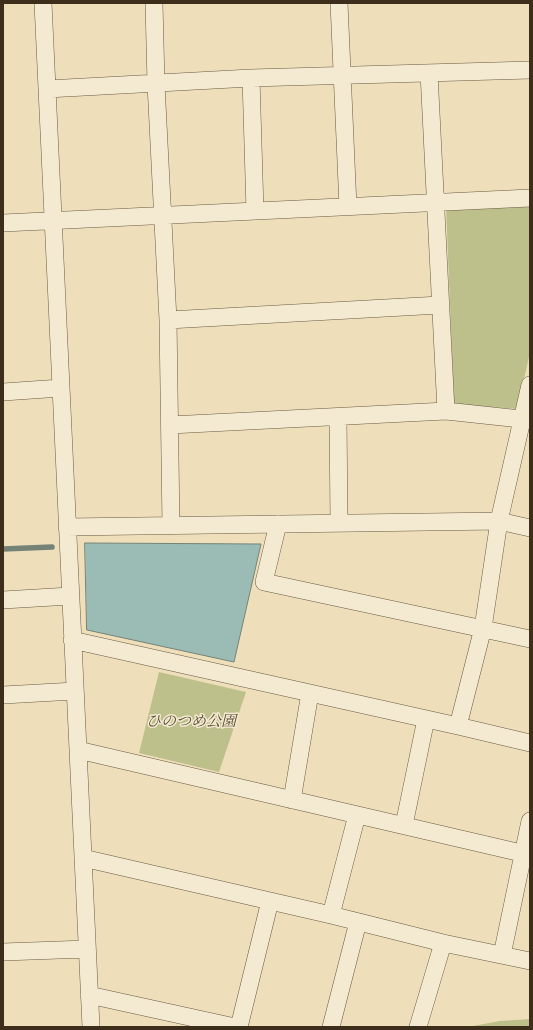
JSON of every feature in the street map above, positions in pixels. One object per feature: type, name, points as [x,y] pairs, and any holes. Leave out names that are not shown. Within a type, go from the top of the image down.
[{"type":"street","points":[[43,3],[74,691],[91,1027]]},
{"type":"street","points":[[154,3],[156,84],[168,320],[171,526]]},
{"type":"street","points":[[339,3],[348,207]]},
{"type":"street","points":[[47,89],[251,78],[530,70]]},
{"type":"street","points":[[429,73],[446,411]]},
{"type":"street","points":[[251,78],[255,211]]},
{"type":"street","points":[[3,223],[530,198]]},
{"type":"street","points":[[168,320],[440,305]]},
{"type":"street","points":[[458,726],[483,628],[499,521],[526,419],[530,386]]},
{"type":"street","points":[[3,392],[61,388]]},
{"type":"street","points":[[170,425],[446,411],[526,419]]},
{"type":"street","points":[[338,416],[339,524]]},
{"type":"street","points":[[67,527],[499,521],[530,528]]},
{"type":"street","points":[[278,524],[264,582],[530,639]]},
{"type":"street","points":[[3,600],[70,596]]},
{"type":"street","points":[[72,640],[530,743]]},
{"type":"street","points":[[3,695],[74,691]]},
{"type":"street","points":[[292,800],[310,693]]},
{"type":"street","points":[[404,825],[426,719]]},
{"type":"street","points":[[78,750],[527,854]]},
{"type":"street","points":[[331,915],[357,815]]},
{"type":"street","points":[[502,955],[527,854],[530,821]]},
{"type":"street","points":[[83,858],[331,915],[443,943],[530,960]]},
{"type":"street","points":[[239,1027],[270,901]]},
{"type":"street","points":[[331,1027],[358,922]]},
{"type":"street","points":[[418,1027],[443,943]]},
{"type":"street","points":[[3,952],[87,949]]},
{"type":"street","points":[[90,995],[235,1027]]},
{"type":"green space","points":[[530,205],[530,353],[517,409],[454,404],[446,207]]},
{"type":"green space","name":"ひのつめ公園","points":[[159,672],[246,692],[219,772],[139,753]]},
{"type":"green space","points":[[530,1019],[530,1027],[467,1027],[500,1021]]},
{"type":"water","points":[[85,543],[261,544],[234,662],[87,630]]},
{"type":"waterway","points":[[3,549],[52,547]]}]
